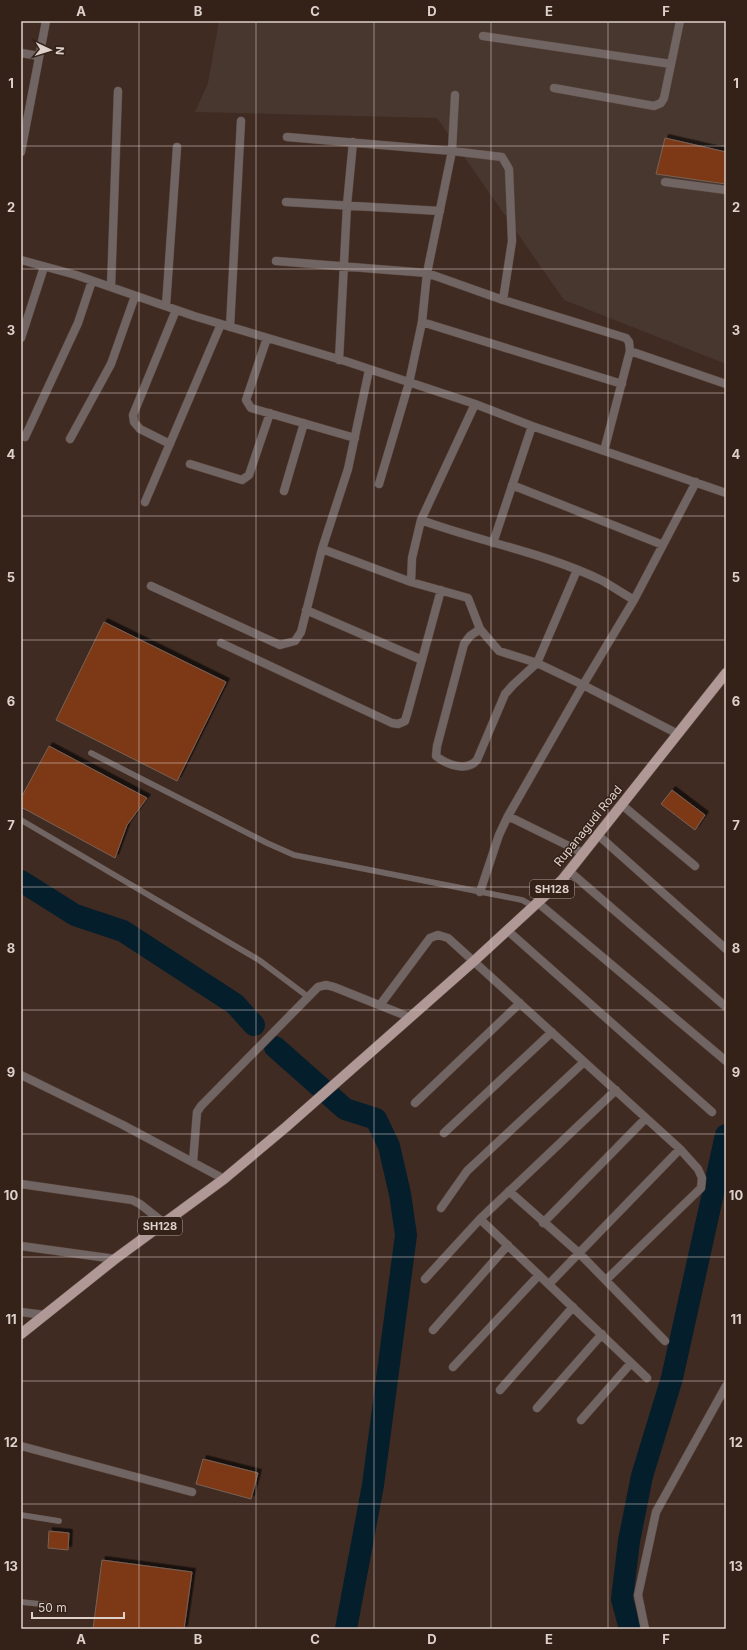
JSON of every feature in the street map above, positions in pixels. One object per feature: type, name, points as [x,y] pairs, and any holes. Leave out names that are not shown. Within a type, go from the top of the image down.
[{"type":"main road","name":"Rupanagudi Road","points":[[224,1178],[297,1117],[474,961],[569,871],[726,673]]},
{"type":"main road","name":"SH128","points":[[21,1334],[115,1259],[224,1178]]},
{"type":"street","points":[[21,152],[46,21]]},
{"type":"street","points":[[554,88],[654,106],[661,103],[664,98],[680,21]]},
{"type":"street","points":[[483,36],[671,64]]},
{"type":"street","points":[[21,52],[39,56]]},
{"type":"street","points":[[111,287],[118,91]]},
{"type":"street","points":[[379,484],[409,383],[422,322],[427,273],[452,151],[455,95]]},
{"type":"street","points":[[230,327],[241,121]]},
{"type":"street","points":[[287,137],[452,151],[502,157],[506,161],[509,169],[512,241],[503,300]]},
{"type":"street","points":[[339,360],[347,205],[353,142]]},
{"type":"street","points":[[166,306],[177,147]]},
{"type":"street","points":[[664,182],[726,190]]},
{"type":"street","points":[[286,202],[440,211]]},
{"type":"street","points":[[21,260],[111,287],[176,310],[339,360],[474,404],[532,426],[726,493]]},
{"type":"street","points":[[276,261],[344,265],[427,273],[503,300],[621,336],[629,342],[630,351],[604,451]]},
{"type":"street","points":[[21,338],[44,267]]},
{"type":"street","points":[[24,437],[78,323],[92,281]]},
{"type":"street","points":[[70,439],[111,364],[136,296]]},
{"type":"street","points":[[170,444],[140,430],[134,422],[134,415],[176,310]]},
{"type":"street","points":[[422,322],[622,384]]},
{"type":"street","points":[[145,502],[221,324]]},
{"type":"street","points":[[267,338],[246,400],[251,408],[355,438]]},
{"type":"street","points":[[630,351],[726,384]]},
{"type":"street","points":[[151,586],[280,645],[295,641],[301,632],[322,549],[348,470],[369,370]]},
{"type":"street","points":[[411,582],[412,558],[421,520],[474,404]]},
{"type":"street","points":[[190,464],[242,480],[249,475],[270,413]]},
{"type":"street","points":[[284,491],[304,423]]},
{"type":"street","points":[[493,543],[532,426]]},
{"type":"street","points":[[480,892],[499,834],[508,816],[634,600],[696,482]]},
{"type":"street","points":[[512,485],[663,546]]},
{"type":"street","points":[[421,520],[577,570],[603,582],[634,600]]},
{"type":"street","points":[[322,549],[411,582],[468,598],[480,630],[499,651],[536,664],[678,734]]},
{"type":"street","points":[[480,630],[470,636],[464,644],[437,746],[436,756],[442,761],[466,768],[473,766],[477,760],[506,694],[512,685],[536,664],[577,570]]},
{"type":"street","points":[[221,643],[392,723],[398,724],[405,721],[441,590]]},
{"type":"street","points":[[306,610],[422,660]]},
{"type":"street","points":[[622,805],[695,866]]},
{"type":"street","points":[[508,816],[583,853]]},
{"type":"street","points":[[598,835],[726,949]]},
{"type":"street","points":[[569,871],[725,1006]]},
{"type":"street","points":[[535,904],[726,1061]]},
{"type":"street","points":[[507,930],[712,1112]]},
{"type":"street","points":[[380,1005],[430,938],[438,935],[448,938],[680,1149],[698,1169],[702,1178],[701,1188],[606,1280]]},
{"type":"street","points":[[193,1162],[197,1112],[201,1106],[307,996],[318,987],[326,984],[409,1017]]},
{"type":"street","points":[[415,1103],[520,1003]]},
{"type":"street","points":[[444,1132],[552,1032]]},
{"type":"street","points":[[441,1208],[467,1171],[584,1062]]},
{"type":"street","points":[[21,1075],[224,1178]]},
{"type":"street","points":[[425,1279],[480,1219],[616,1090]]},
{"type":"street","points":[[543,1223],[646,1118]]},
{"type":"street","points":[[549,1284],[680,1149]]},
{"type":"street","points":[[21,1184],[132,1200],[140,1204],[164,1223]]},
{"type":"street","points":[[509,1191],[543,1223],[579,1253],[666,1341]]},
{"type":"street","points":[[480,1219],[647,1378]]},
{"type":"street","points":[[433,1330],[508,1245]]},
{"type":"street","points":[[21,1246],[115,1259]]},
{"type":"street","points":[[453,1367],[539,1275]]},
{"type":"street","points":[[500,1390],[573,1307]]},
{"type":"street","points":[[21,1312],[45,1315]]},
{"type":"street","points":[[536,1408],[602,1334]]},
{"type":"street","points":[[581,1420],[631,1363]]},
{"type":"street","points":[[646,1629],[638,1595],[656,1512],[726,1386]]},
{"type":"street","points":[[21,1446],[192,1492]]},
{"type":"lane","points":[[91,753],[267,843],[294,855],[522,900],[535,904]]},
{"type":"lane","points":[[21,820],[259,960],[307,996]]},
{"type":"lane","points":[[21,1514],[59,1521]]},
{"type":"lane","points":[[21,1602],[50,1605]]},
{"type":"shaded area","points":[[219,21],[726,21],[726,364],[564,300],[437,118],[195,112],[208,83]]},
{"type":"building","points":[[665,138],[726,152],[726,184],[656,174]]},
{"type":"building","points":[[104,622],[226,682],[177,781],[56,720]]},
{"type":"building","points":[[49,746],[147,798],[127,825],[115,858],[21,807],[21,798]]},
{"type":"building","points":[[672,790],[705,815],[695,830],[661,804]]},
{"type":"building","points":[[203,1459],[258,1473],[251,1499],[196,1484]]},
{"type":"building","points":[[49,1531],[69,1533],[68,1550],[48,1548]]},
{"type":"building","points":[[102,1560],[192,1572],[184,1629],[93,1629]]},
{"type":"waterway","points":[[21,881],[75,915],[123,931],[235,1004],[254,1025]]},
{"type":"waterway","points":[[275,1047],[345,1109],[376,1119],[389,1146],[400,1194],[406,1235],[373,1485],[346,1629]]},
{"type":"waterway","points":[[630,1629],[622,1599],[629,1541],[642,1476],[672,1378],[726,1135]]}]
